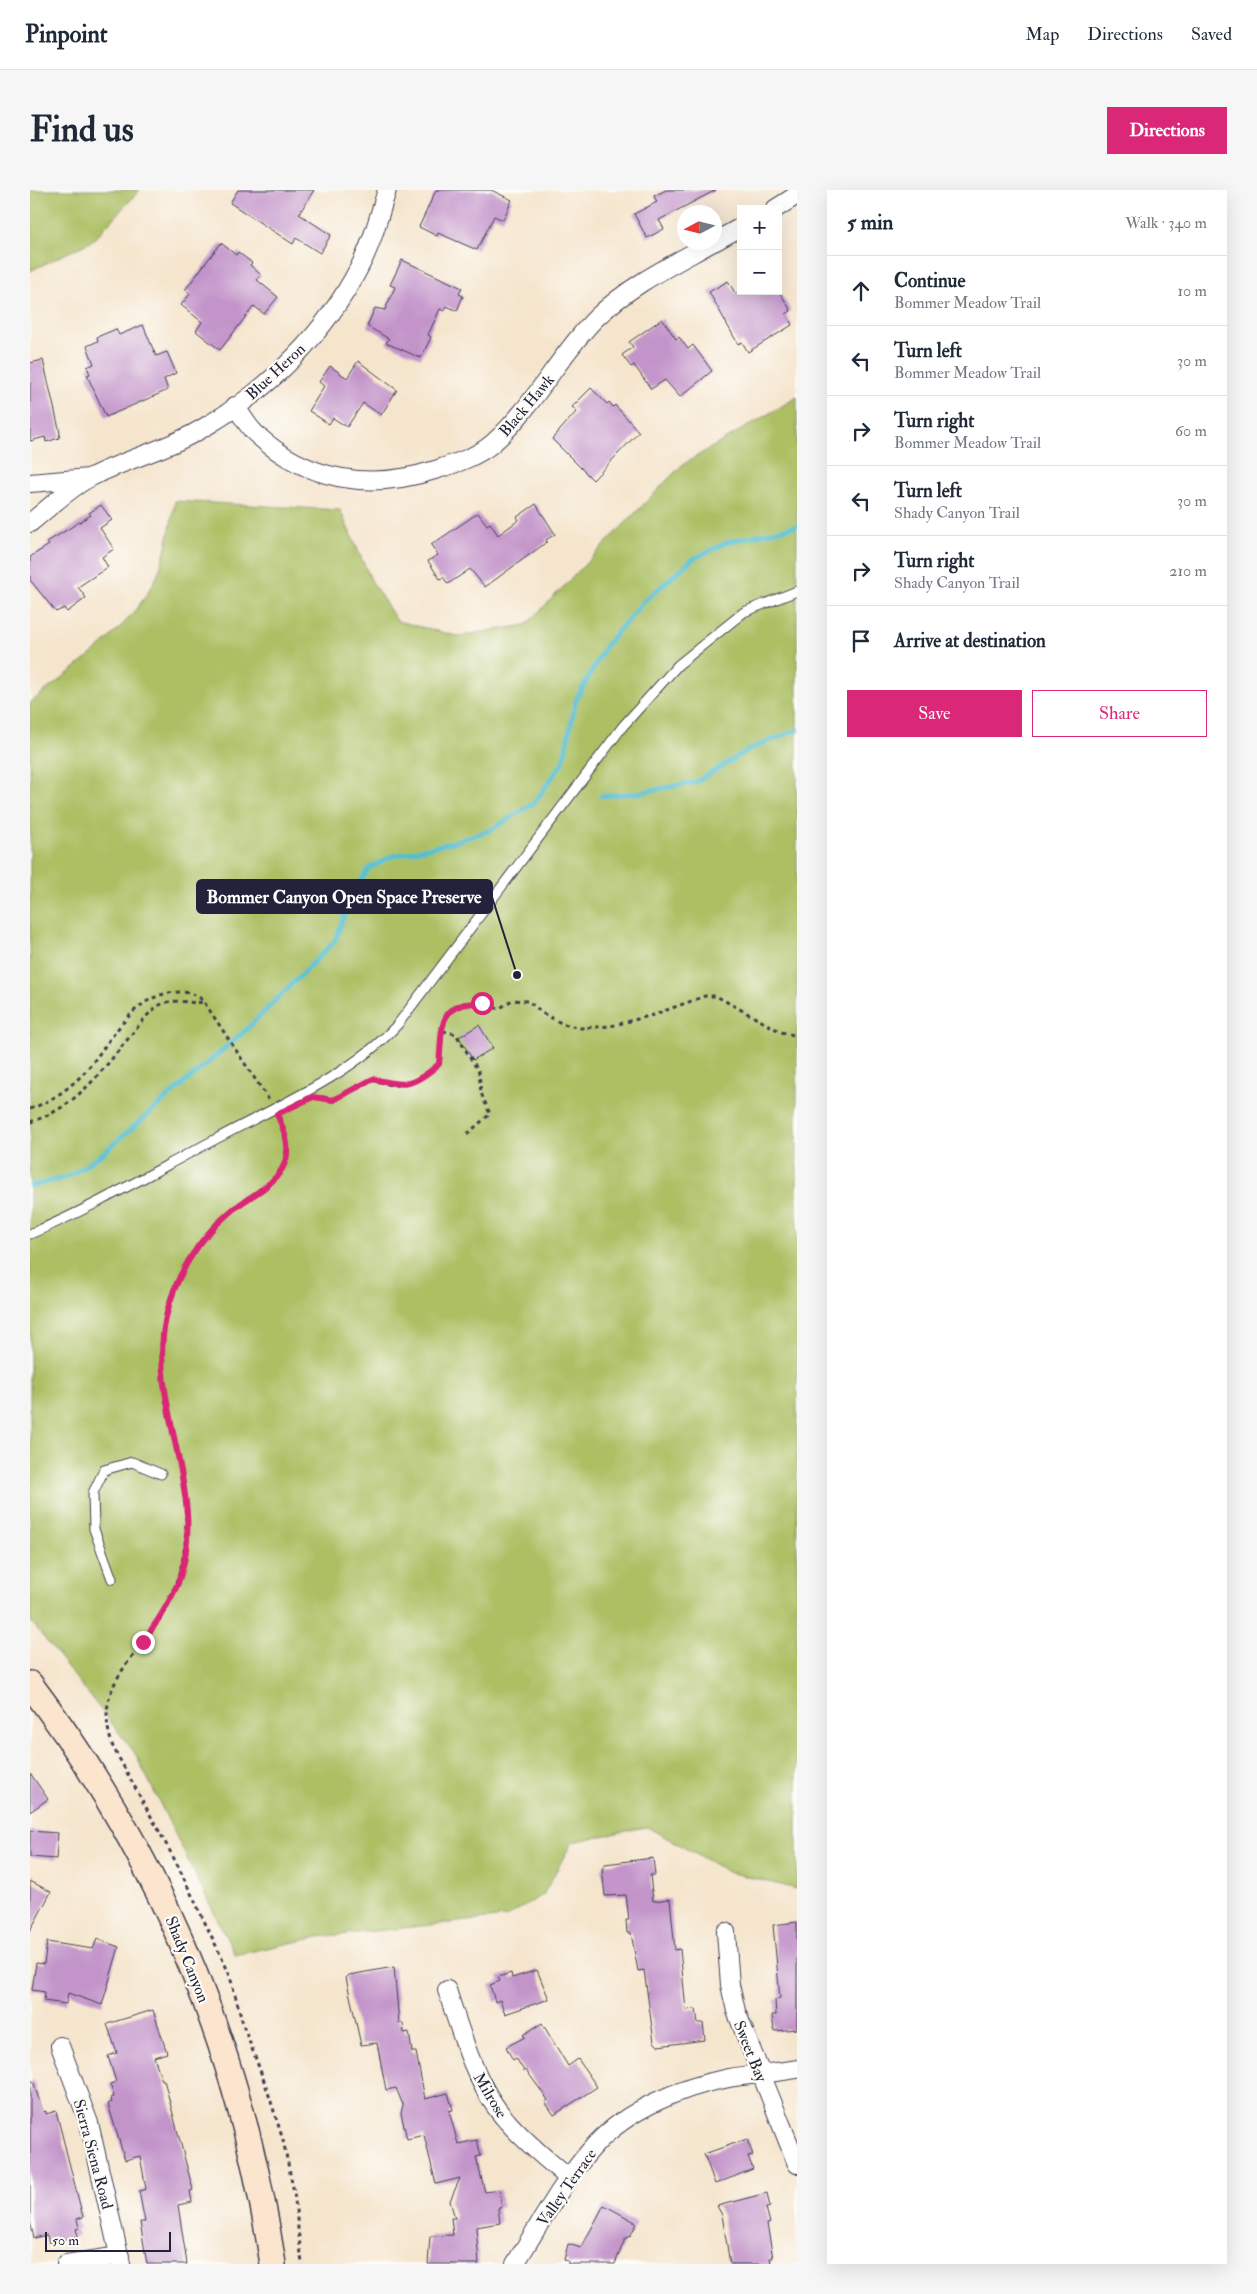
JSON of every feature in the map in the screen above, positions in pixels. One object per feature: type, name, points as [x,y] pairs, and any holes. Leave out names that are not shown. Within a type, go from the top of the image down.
[{"type":"main road","name":"Shady Canyon","points":[[30,1684],[112,1804],[137,1847],[180,1935],[201,1986],[235,2088],[265,2212],[273,2264]]},
{"type":"street","name":"Blue Heron","points":[[30,523],[89,478],[146,455],[208,426],[256,392],[300,350],[332,312],[359,268],[387,190]]},
{"type":"street","points":[[781,205],[797,195]]},
{"type":"street","name":"Black Hawk","points":[[722,238],[737,230]]},
{"type":"street","name":"Black Hawk","points":[[236,406],[254,433],[293,462],[325,475],[370,482],[419,475],[458,462],[491,444],[524,411],[596,319],[633,286],[699,250]]},
{"type":"street","name":"Blue Heron","points":[[30,483],[89,478]]},
{"type":"street","name":"Sweet Bay","points":[[726,1932],[730,1985],[736,2012],[744,2038],[797,2164]]},
{"type":"street","name":"Milrose","points":[[447,1990],[463,2040],[479,2078],[506,2121],[568,2178]]},
{"type":"street","name":"Sierra Siena Road","points":[[60,2046],[89,2123],[121,2260]]},
{"type":"street","name":"Valley Terrace","points":[[515,2264],[568,2178],[596,2143],[632,2115],[673,2094],[729,2078],[797,2069]]},
{"type":"street","points":[[66,2264],[121,2260]]},
{"type":"lane","points":[[30,1234],[71,1217],[275,1111],[356,1062],[379,1045],[398,1024],[623,726],[678,664],[744,612],[797,591]]},
{"type":"lane","points":[[112,1578],[94,1529],[93,1493],[104,1470],[132,1462],[162,1474]]},
{"type":"path","points":[[30,1109],[52,1099],[78,1079],[129,1017],[150,999],[167,993],[183,992],[194,995],[204,1003],[252,1073],[275,1111],[286,1137],[288,1150],[284,1165],[268,1184],[230,1212],[201,1241],[180,1276],[166,1316],[162,1338],[161,1365],[164,1391],[184,1490],[187,1531],[178,1582],[169,1602],[153,1628],[126,1662],[110,1693],[107,1705],[108,1734],[127,1775]]},
{"type":"path","points":[[313,1097],[333,1100],[373,1079],[390,1085],[409,1084],[426,1076],[439,1064],[444,1020],[450,1010],[458,1004],[482,1003],[499,1009],[512,1000],[528,1001],[544,1014],[563,1024],[581,1028],[611,1026],[653,1015],[705,996],[710,996],[727,1002],[781,1032],[797,1036]]},
{"type":"path","points":[[30,1122],[60,1109],[73,1100],[103,1071],[155,1008],[168,1002],[204,1003]]},
{"type":"path","points":[[443,1031],[456,1034],[476,1066],[481,1093],[490,1114],[466,1135]]},
{"type":"path","points":[[275,1111],[284,1111]]},
{"type":"green space","points":[[30,190],[140,190],[92,241],[30,271]]},
{"type":"green space","points":[[797,397],[797,1889],[728,1872],[647,1827],[572,1842],[543,1895],[506,1917],[318,1937],[235,1955],[135,1753],[30,1620],[30,703],[97,650],[140,604],[157,577],[175,501],[340,510],[372,582],[397,621],[457,636],[526,625],[682,465]]},
{"type":"building","points":[[238,190],[314,190],[299,214],[331,235],[320,253],[296,238],[293,244],[230,203]]},
{"type":"building","points":[[436,190],[491,190],[512,200],[503,220],[494,216],[477,250],[438,233],[437,236],[419,227]]},
{"type":"building","points":[[666,190],[716,190],[688,205],[677,205],[677,211],[659,220],[664,229],[647,238],[634,214],[657,202],[654,196]]},
{"type":"building","points":[[221,243],[236,255],[238,252],[252,263],[250,265],[261,275],[257,280],[278,297],[264,314],[254,306],[220,350],[196,331],[202,322],[181,305],[190,294],[185,290]]},
{"type":"building","points":[[402,260],[462,288],[459,294],[463,296],[457,311],[447,306],[444,311],[440,309],[428,335],[431,337],[421,358],[386,343],[389,339],[367,326],[375,308],[385,310],[395,287],[390,285]]},
{"type":"building","points":[[728,281],[737,295],[781,295],[791,311],[786,314],[792,325],[748,352],[742,342],[738,344],[709,292]]},
{"type":"building","points":[[662,319],[676,339],[679,337],[688,349],[693,345],[712,371],[680,397],[665,380],[651,389],[634,365],[631,367],[622,355],[633,347],[629,342]]},
{"type":"building","points":[[143,325],[156,356],[167,352],[176,373],[164,379],[168,390],[106,417],[87,375],[90,374],[87,367],[94,364],[87,346],[98,341],[97,337],[116,329],[119,335]]},
{"type":"building","points":[[43,360],[60,433],[59,438],[46,442],[45,437],[30,441],[30,363]]},
{"type":"building","points":[[358,361],[397,390],[381,415],[363,403],[347,427],[333,418],[329,424],[309,411],[324,386],[319,382],[330,366],[347,378]]},
{"type":"building","points":[[591,388],[607,404],[609,402],[613,407],[615,405],[639,432],[593,480],[552,439],[577,411],[572,407]]},
{"type":"building","points":[[536,504],[555,534],[546,540],[547,542],[485,587],[470,569],[448,584],[443,577],[440,579],[428,561],[438,555],[431,545],[478,513],[487,525],[490,523],[498,535],[519,520],[517,517]]},
{"type":"building","points":[[101,505],[112,520],[100,528],[114,549],[102,557],[108,567],[78,587],[86,598],[67,612],[64,608],[56,612],[30,580],[30,557],[49,545],[47,542],[91,515],[89,513]]},
{"type":"building","points":[[479,1025],[493,1048],[473,1060],[459,1037]]},
{"type":"building","points":[[30,1773],[48,1799],[30,1812]]},
{"type":"building","points":[[30,1831],[58,1833],[56,1859],[30,1857]]},
{"type":"building","points":[[653,1858],[655,1875],[650,1875],[653,1901],[670,1899],[675,1950],[680,1949],[686,2010],[696,2009],[698,2023],[703,2023],[705,2040],[658,2046],[654,2042],[644,1970],[638,1971],[631,1933],[627,1933],[626,1920],[629,1920],[626,1895],[605,1896],[602,1869],[605,1864]]},
{"type":"building","points":[[30,1881],[51,1892],[30,1931]]},
{"type":"building","points":[[797,1922],[797,2029],[774,2031],[772,2015],[776,2015],[775,2000],[780,1998],[773,1925]]},
{"type":"building","points":[[97,1939],[119,1947],[102,2005],[68,1993],[66,2004],[44,2001],[45,1992],[32,1990],[36,1963],[44,1964],[47,1942],[93,1949]]},
{"type":"building","points":[[394,1967],[399,2023],[403,2023],[404,2033],[409,2032],[412,2052],[416,2052],[425,2099],[448,2093],[453,2110],[449,2111],[458,2144],[477,2140],[481,2156],[476,2157],[485,2192],[500,2190],[502,2207],[498,2208],[500,2223],[476,2227],[479,2264],[428,2264],[430,2236],[453,2235],[451,2218],[455,2218],[450,2201],[460,2178],[436,2184],[424,2135],[407,2139],[401,2113],[403,2105],[396,2088],[386,2090],[377,2043],[361,2045],[346,1978],[349,1975]]},
{"type":"building","points":[[537,1970],[549,1999],[505,2014],[500,2000],[495,2002],[490,1985],[500,1981],[498,1977],[511,1973],[512,1978]]},
{"type":"building","points":[[153,2010],[167,2053],[154,2057],[162,2080],[164,2080],[193,2190],[190,2191],[192,2202],[178,2205],[187,2264],[147,2264],[140,2222],[145,2222],[139,2191],[146,2189],[140,2156],[125,2160],[108,2104],[112,2102],[111,2098],[114,2097],[110,2084],[116,2082],[108,2056],[117,2053],[107,2024]]},
{"type":"building","points":[[542,2023],[568,2066],[578,2059],[597,2087],[554,2115],[545,2102],[548,2100],[526,2070],[524,2071],[516,2058],[513,2060],[506,2047],[525,2037],[523,2035]]},
{"type":"building","points":[[30,2081],[33,2081],[43,2112],[46,2111],[46,2114],[56,2111],[83,2217],[77,2219],[79,2228],[76,2229],[78,2236],[49,2243],[47,2235],[34,2238],[30,2222]]},
{"type":"building","points":[[747,2139],[753,2155],[748,2156],[753,2169],[715,2184],[704,2154]]},
{"type":"building","points":[[767,2193],[770,2207],[766,2208],[770,2223],[767,2224],[773,2258],[770,2258],[771,2264],[730,2264],[722,2215],[717,2206]]},
{"type":"building","points":[[604,2205],[637,2223],[630,2236],[625,2239],[615,2264],[568,2264],[568,2261],[564,2260],[568,2244],[581,2248]]},
{"type":"waterway","points":[[30,1186],[68,1177],[102,1154],[247,1029],[335,941],[348,905],[368,869],[390,857],[453,842],[491,830],[534,803],[563,762],[576,700],[606,645],[644,601],[693,559],[728,542],[797,526]]},
{"type":"waterway","points":[[601,796],[638,793],[696,782],[752,748],[797,730]]},
{"type":"place","name":"Bommer Canyon Open Space Preserve","points":[[517,975]]},
{"type":"route","points":[[143,1642],[169,1602],[178,1582],[183,1564],[187,1531],[184,1490],[164,1391],[161,1365],[162,1338],[166,1316],[180,1276],[201,1241],[212,1228],[279,1174],[284,1165],[288,1150],[286,1137],[277,1114],[313,1097],[320,1096],[333,1100],[373,1079],[390,1085],[409,1084],[426,1076],[439,1064],[444,1020],[450,1010],[458,1004],[482,1003]]}]
